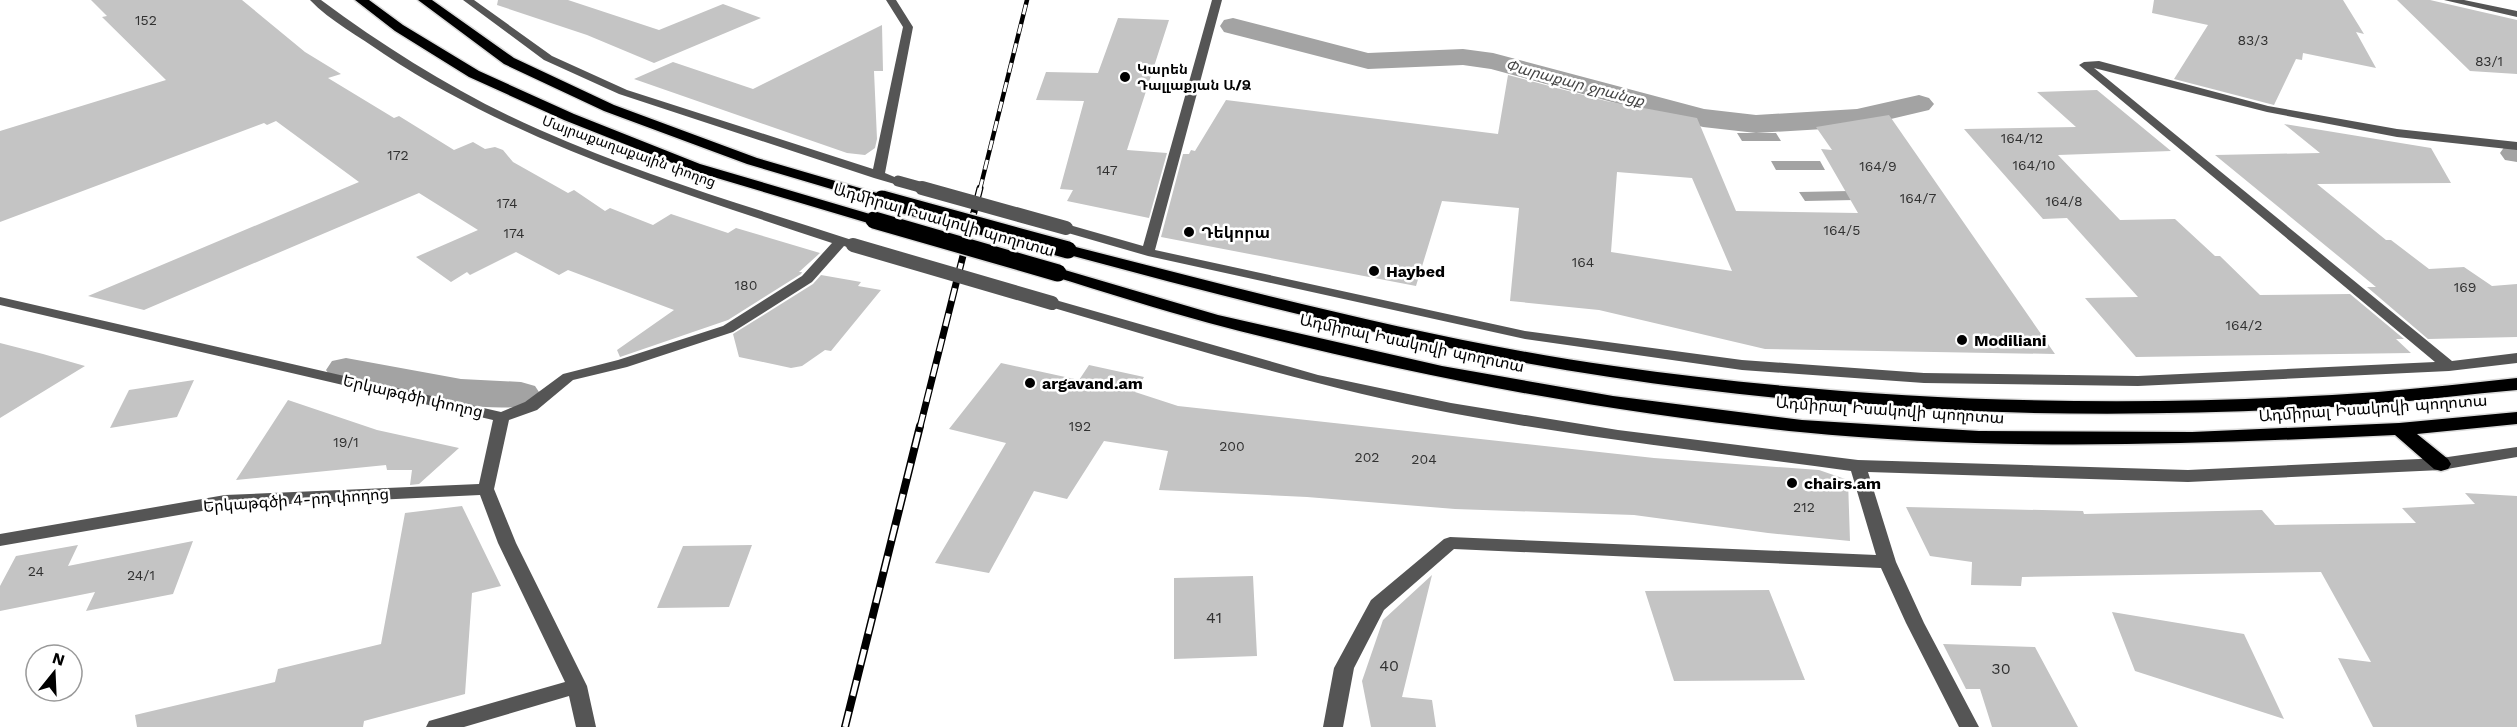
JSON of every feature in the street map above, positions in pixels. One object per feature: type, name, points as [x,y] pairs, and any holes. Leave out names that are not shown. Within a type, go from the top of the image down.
[{"type":"highway","name":"Ադմիրալ Իսակովի պողոտա","points":[[361,0],[399,28],[474,74],[569,117],[695,167],[1214,319],[1442,372],[1613,402],[1802,426],[1979,437],[2192,438],[2399,429],[2517,418]]},
{"type":"highway","name":"Ադմիրալ Իսակովի պողոտա","points":[[424,0],[509,61],[609,108],[752,161],[1068,250],[1277,304],[1451,343],[1614,372],[1803,394],[1988,404],[2147,406],[2356,399],[2517,384]]},
{"type":"highway","points":[[2399,429],[2441,464]]},
{"type":"street","name":"Մայրաքաղաքային փողոց","points":[[315,0],[347,24],[438,83],[534,132],[671,184],[847,243],[1316,379],[1451,408],[1618,435],[1858,466],[2188,476],[2441,464],[2517,452]]},
{"type":"street","points":[[468,0],[548,58],[624,92],[878,175],[1148,252],[1526,335],[1742,365],[1924,378],[2138,381],[2449,366],[2517,358]]},
{"type":"street","points":[[878,175],[908,27],[891,0]]},
{"type":"street","points":[[1148,252],[1217,0]]},
{"type":"street","points":[[2449,0],[2517,14]]},
{"type":"street","points":[[2449,366],[2084,65],[2099,64],[2278,111],[2397,133],[2517,146]]},
{"type":"street","points":[[502,417],[531,406],[568,377],[622,364],[728,329],[807,279],[847,243]]},
{"type":"street","name":"Երկաթգծի փողոց","points":[[0,301],[502,417],[486,489]]},
{"type":"street","points":[[1858,466],[1887,562],[1915,623],[1969,727]]},
{"type":"street","points":[[486,489],[507,543],[577,686],[586,727]]},
{"type":"street","name":"Երկաթգծի 4-րդ փողոց","points":[[0,540],[225,501],[486,489]]},
{"type":"street","points":[[1333,727],[1344,668],[1377,605],[1450,543],[1887,562]]},
{"type":"street","points":[[436,727],[577,686]]},
{"type":"shaded area","points":[[1737,133],[1776,133],[1781,141],[1742,141]]},
{"type":"shaded area","points":[[1771,161],[1820,161],[1825,170],[1776,170]]},
{"type":"shaded area","points":[[1849,191],[1855,200],[1805,201],[1799,192]]},
{"type":"building","points":[[91,0],[242,0],[305,52],[341,74],[328,78],[394,118],[399,116],[454,150],[473,142],[485,149],[495,147],[503,150],[513,162],[568,193],[574,190],[605,211],[610,208],[653,225],[671,214],[728,233],[736,228],[820,253],[799,272],[802,272],[801,274],[728,320],[620,357],[617,350],[674,310],[568,270],[559,275],[516,252],[470,275],[467,272],[451,282],[416,257],[478,230],[419,193],[144,310],[88,296],[359,182],[276,121],[267,125],[264,123],[0,222],[0,131],[166,80],[102,17],[107,16]]},
{"type":"building","points":[[498,0],[568,0],[659,30],[723,4],[761,18],[654,63],[587,35],[497,5]]},
{"type":"building","points":[[2154,0],[2343,0],[2364,34],[2356,32],[2376,68],[2303,53],[2302,60],[2296,59],[2274,105],[2174,79],[2208,25],[2152,13]]},
{"type":"building","points":[[2397,0],[2430,0],[2517,20],[2517,74],[2470,71]]},
{"type":"building","points":[[1118,18],[1169,20],[1127,150],[1167,153],[1149,218],[1067,201],[1073,190],[1060,189],[1084,101],[1036,100],[1046,72],[1098,73]]},
{"type":"building","points":[[882,25],[883,71],[874,71],[877,139],[875,148],[865,155],[847,153],[634,79],[673,62],[753,89]]},
{"type":"building","points":[[1508,75],[1606,101],[1697,118],[1736,211],[1858,213],[1821,149],[1832,150],[1816,127],[1889,115],[2055,354],[1765,349],[1599,310],[1510,301],[1519,208],[1442,201],[1416,286],[1161,237],[1183,154],[1189,154],[1191,150],[1195,151],[1226,100],[1498,134]],"holes":[[[1617,172],[1692,178],[1732,271],[1611,252]]]},
{"type":"building","points":[[2097,90],[2171,151],[2058,155],[2120,220],[2175,219],[2215,256],[2220,256],[2260,295],[2350,294],[2404,339],[2396,339],[2411,353],[2136,357],[2085,298],[2138,297],[2067,218],[2043,219],[1964,129],[2076,127],[2037,92]]},
{"type":"building","points":[[2284,124],[2431,148],[2451,183],[2317,184],[2386,240],[2391,240],[2429,269],[2464,267],[2492,286],[2517,284],[2517,337],[2428,339],[2367,287],[2376,287],[2215,155],[2320,153]]},
{"type":"building","points":[[821,275],[861,282],[858,286],[881,290],[831,351],[825,350],[802,366],[791,368],[739,357],[733,334],[813,284]]},
{"type":"building","points":[[0,343],[43,354],[85,366],[0,418]]},
{"type":"building","points":[[1001,363],[1079,380],[1089,365],[1144,377],[1135,392],[1178,406],[1654,458],[1819,470],[1848,480],[1850,541],[1768,533],[1634,515],[1455,509],[1307,497],[1159,490],[1168,451],[1104,441],[1067,499],[1034,491],[989,573],[935,563],[1006,443],[949,429]]},
{"type":"building","points":[[194,380],[177,417],[110,428],[129,390]]},
{"type":"building","points":[[288,400],[377,430],[459,448],[419,484],[410,485],[412,470],[387,470],[386,465],[236,480]]},
{"type":"building","points":[[2465,493],[2517,496],[2517,727],[2373,727],[2338,658],[2371,662],[2321,572],[2022,577],[2021,586],[1971,585],[1972,562],[1930,556],[1906,507],[2083,511],[2084,514],[2262,510],[2275,525],[2416,523],[2402,508],[2475,504]]},
{"type":"building","points":[[462,506],[501,586],[472,593],[465,694],[364,721],[363,727],[137,727],[135,715],[275,682],[278,669],[381,644],[405,513]]},
{"type":"building","points":[[193,541],[173,594],[86,611],[95,592],[0,611],[0,586],[16,556],[78,545],[68,566]]},
{"type":"building","points":[[752,545],[729,607],[657,608],[683,546]]},
{"type":"building","points":[[1432,575],[1402,697],[1432,700],[1436,727],[1371,727],[1362,681],[1383,620]]},
{"type":"building","points":[[1253,576],[1257,656],[1174,659],[1174,578]]},
{"type":"building","points":[[1769,590],[1805,680],[1674,681],[1645,591]]},
{"type":"building","points":[[2112,612],[2244,634],[2284,719],[2135,671]]},
{"type":"building","points":[[1943,644],[2035,647],[2078,727],[1992,727],[1980,689],[1966,689]]},
{"type":"waterway","name":"Փարաքար ջրանցք","points":[[1233,26],[1368,61],[1463,57],[1493,61],[1703,118],[1756,124],[1857,118],[1919,104]]},
{"type":"waterway","points":[[346,370],[461,392],[521,395]]},
{"type":"railway","points":[[980,189],[1027,0]]},
{"type":"railway","points":[[920,427],[980,188]]},
{"type":"railway","points":[[845,727],[920,426]]},
{"type":"place","name":"Կարեն Դալլաքյան Ա/Ձ","points":[[1125,77]]},
{"type":"place","name":"Դեկորա","points":[[1189,232]]},
{"type":"place","name":"Haybed","points":[[1374,271]]},
{"type":"place","name":"Modiliani","points":[[1962,340]]},
{"type":"place","name":"argavand.am","points":[[1030,383]]},
{"type":"place","name":"chairs.am","points":[[1792,483]]}]
